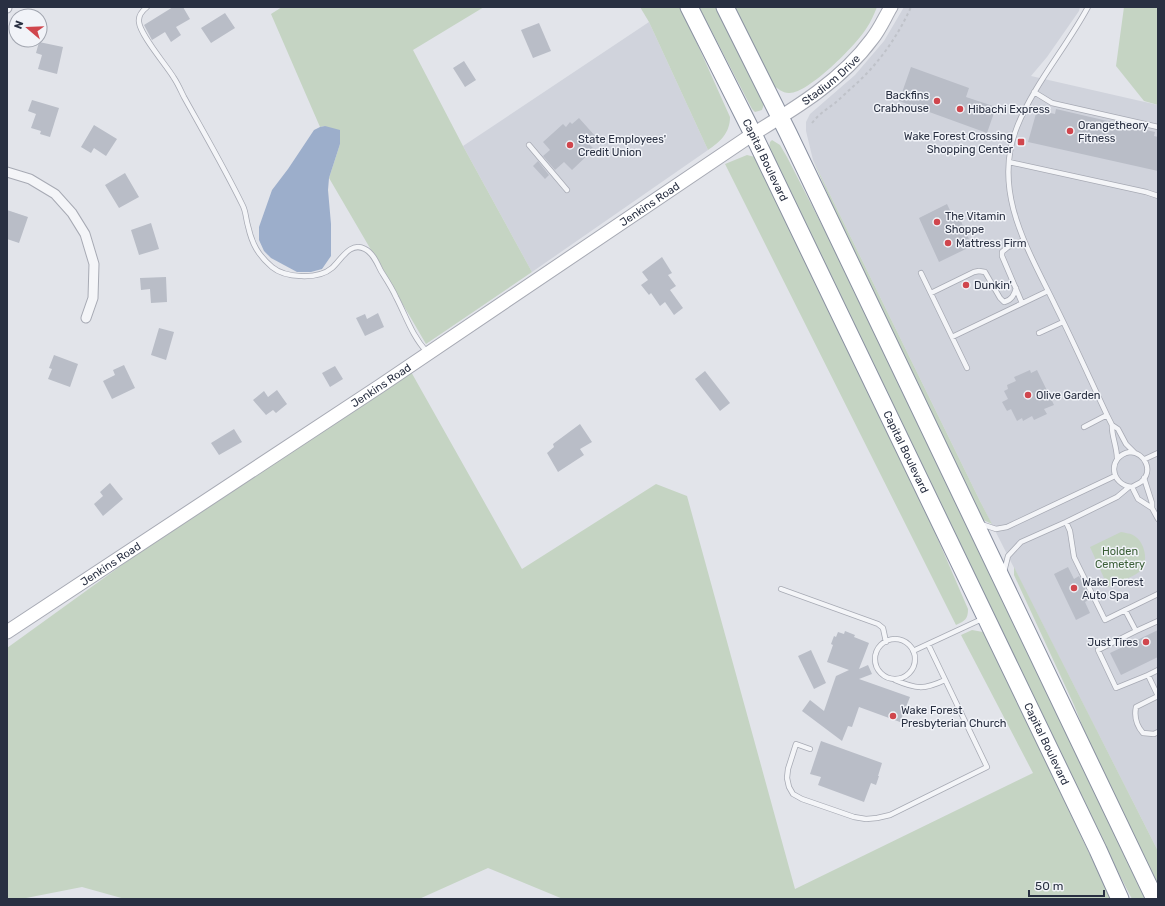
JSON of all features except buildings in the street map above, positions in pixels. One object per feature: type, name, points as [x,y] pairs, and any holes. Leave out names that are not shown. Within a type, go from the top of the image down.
[{"type":"highway","name":"Capital Boulevard","points":[[689,7],[986,617],[1120,899]]},
{"type":"highway","points":[[725,7],[780,117],[1155,899]]},
{"type":"street","name":"Stadium Drive","points":[[752,134],[818,92],[854,61],[873,38],[891,7]]},
{"type":"street","name":"Jenkins Road","points":[[7,632],[428,353],[752,134]]},
{"type":"street","points":[[7,172],[30,179],[55,194],[72,213],[85,234],[94,264],[93,298],[86,318]]},
{"type":"lane","points":[[146,7],[142,11],[139,18],[139,24],[174,78],[230,180],[244,208],[250,234],[256,250],[273,268],[292,276],[306,277],[318,275],[331,269],[343,255],[357,247],[365,249],[373,256],[418,342],[428,353]]},
{"type":"lane","points":[[1088,7],[1079,24],[1034,92],[1016,129],[1009,162],[1009,190],[1015,216],[1024,240],[1112,425],[1117,458],[1114,467],[1115,476],[1122,484],[1130,487],[1138,499],[1152,508]]},
{"type":"lane","points":[[1034,92],[1052,103],[1158,127]]},
{"type":"lane","points":[[529,145],[567,190]]},
{"type":"lane","points":[[1009,162],[1146,192],[1158,196]]},
{"type":"lane","points":[[1022,303],[1003,260],[1002,252],[1008,247],[1024,240]]},
{"type":"lane","points":[[931,293],[979,271],[985,272],[1000,298],[1004,302],[1009,301],[1014,296],[1016,288]]},
{"type":"lane","points":[[921,274],[967,368]]},
{"type":"lane","points":[[952,336],[1048,291]]},
{"type":"lane","points":[[1039,333],[1063,322]]},
{"type":"lane","points":[[1084,428],[1107,415]]},
{"type":"lane","points":[[1002,582],[1008,556],[1021,542],[1117,497],[1130,487],[1141,482],[1144,478],[1147,469],[1145,460],[1126,444],[1118,429],[1112,425]]},
{"type":"lane","points":[[1117,458],[1125,453],[1134,452]]},
{"type":"lane","points":[[1145,460],[1158,453]]},
{"type":"lane","points":[[974,521],[996,529],[1007,528],[1115,476]]},
{"type":"lane","points":[[1144,478],[1152,503],[1152,508],[1158,519]]},
{"type":"lane","points":[[1066,522],[1070,531],[1074,557],[1105,620],[1158,594]]},
{"type":"lane","points":[[782,589],[878,624],[883,628],[886,642]]},
{"type":"lane","points":[[1126,610],[1136,631]]},
{"type":"lane","points":[[913,651],[986,617]]},
{"type":"lane","points":[[1158,621],[1098,650],[1116,688],[1158,670]]},
{"type":"lane","points":[[898,640],[910,646],[913,651],[915,657],[914,664],[907,676],[900,679],[894,679],[887,678],[881,674],[876,663],[875,656],[877,650],[886,642],[898,640]]},
{"type":"lane","points":[[810,749],[796,744],[788,769],[787,778],[789,787],[793,794],[802,799],[854,817],[866,819],[890,815],[986,767],[928,644]]},
{"type":"lane","points":[[1148,675],[1158,696],[1136,707],[1134,717],[1143,733],[1154,734],[1158,732]]},
{"type":"lane","points":[[894,679],[915,688],[929,687],[945,680]]},
{"type":"path","points":[[812,123],[818,115],[857,83],[881,57],[906,18],[911,7]]},
{"type":"shaded area","points":[[904,7],[1080,7],[1079,11],[1047,57],[1031,76],[1158,105],[1158,851],[980,501],[813,160],[806,131],[806,122],[810,114],[855,75],[884,41]]},
{"type":"shaded area","points":[[649,22],[708,150],[532,272],[463,146]]},
{"type":"green space","points":[[282,7],[484,7],[413,50],[463,146],[532,272],[426,344],[329,178],[340,144],[325,126],[320,127],[271,14]]},
{"type":"green space","points":[[640,7],[679,7],[687,21],[730,117],[730,123],[724,136],[708,150],[649,22]]},
{"type":"green space","points":[[699,7],[715,7],[763,97],[764,104],[762,110],[755,112],[752,109]]},
{"type":"green space","points":[[731,7],[877,7],[866,29],[842,57],[808,86],[797,91],[787,93],[772,85]]},
{"type":"green space","points":[[1124,7],[1158,7],[1158,105],[1144,101],[1116,66]]},
{"type":"green space","points":[[772,140],[780,145],[787,157],[884,346],[1148,899],[1132,899],[1057,754],[769,148]]},
{"type":"green space","points":[[747,155],[755,157],[921,500],[968,609],[965,619],[956,625],[725,164]]},
{"type":"green space","points":[[813,160],[992,524],[983,520],[979,514],[862,274]]},
{"type":"green space","points":[[410,370],[522,569],[656,484],[687,496],[795,889],[1033,773],[961,635],[972,630],[983,632],[989,642],[1111,899],[563,899],[488,868],[419,899],[125,899],[82,887],[21,899],[7,899],[7,648],[133,557]]},
{"type":"green space","name":"Holden Cemetery","points":[[1121,532],[1133,535],[1141,542],[1145,552],[1144,563],[1142,568],[1136,574],[1108,587],[1090,547]]},
{"type":"green space","points":[[1014,567],[1158,851],[1158,888],[1089,743],[1074,705],[1014,575]]},
{"type":"water","points":[[325,126],[340,130],[340,144],[329,178],[328,190],[331,224],[331,256],[322,269],[311,272],[297,272],[271,258],[264,251],[259,240],[259,227],[272,190],[314,130]]},
{"type":"place","name":"Backfins Crabhouse","points":[[937,101]]},
{"type":"place","name":"Hibachi Express","points":[[960,109]]},
{"type":"place","name":"Orangetheory Fitness","points":[[1070,131]]},
{"type":"place","name":"Wake Forest Crossing Shopping Center","points":[[1021,142]]},
{"type":"place","name":"State Employees' Credit Union","points":[[570,145]]},
{"type":"place","name":"The Vitamin Shoppe","points":[[937,222]]},
{"type":"place","name":"Mattress Firm","points":[[948,243]]},
{"type":"place","name":"Dunkin'","points":[[966,285]]},
{"type":"place","name":"Olive Garden","points":[[1028,395]]},
{"type":"place","name":"Wake Forest Auto Spa","points":[[1074,588]]},
{"type":"place","name":"Just Tires","points":[[1146,642]]},
{"type":"place","name":"Wake Forest Presbyterian Church","points":[[893,716]]}]
